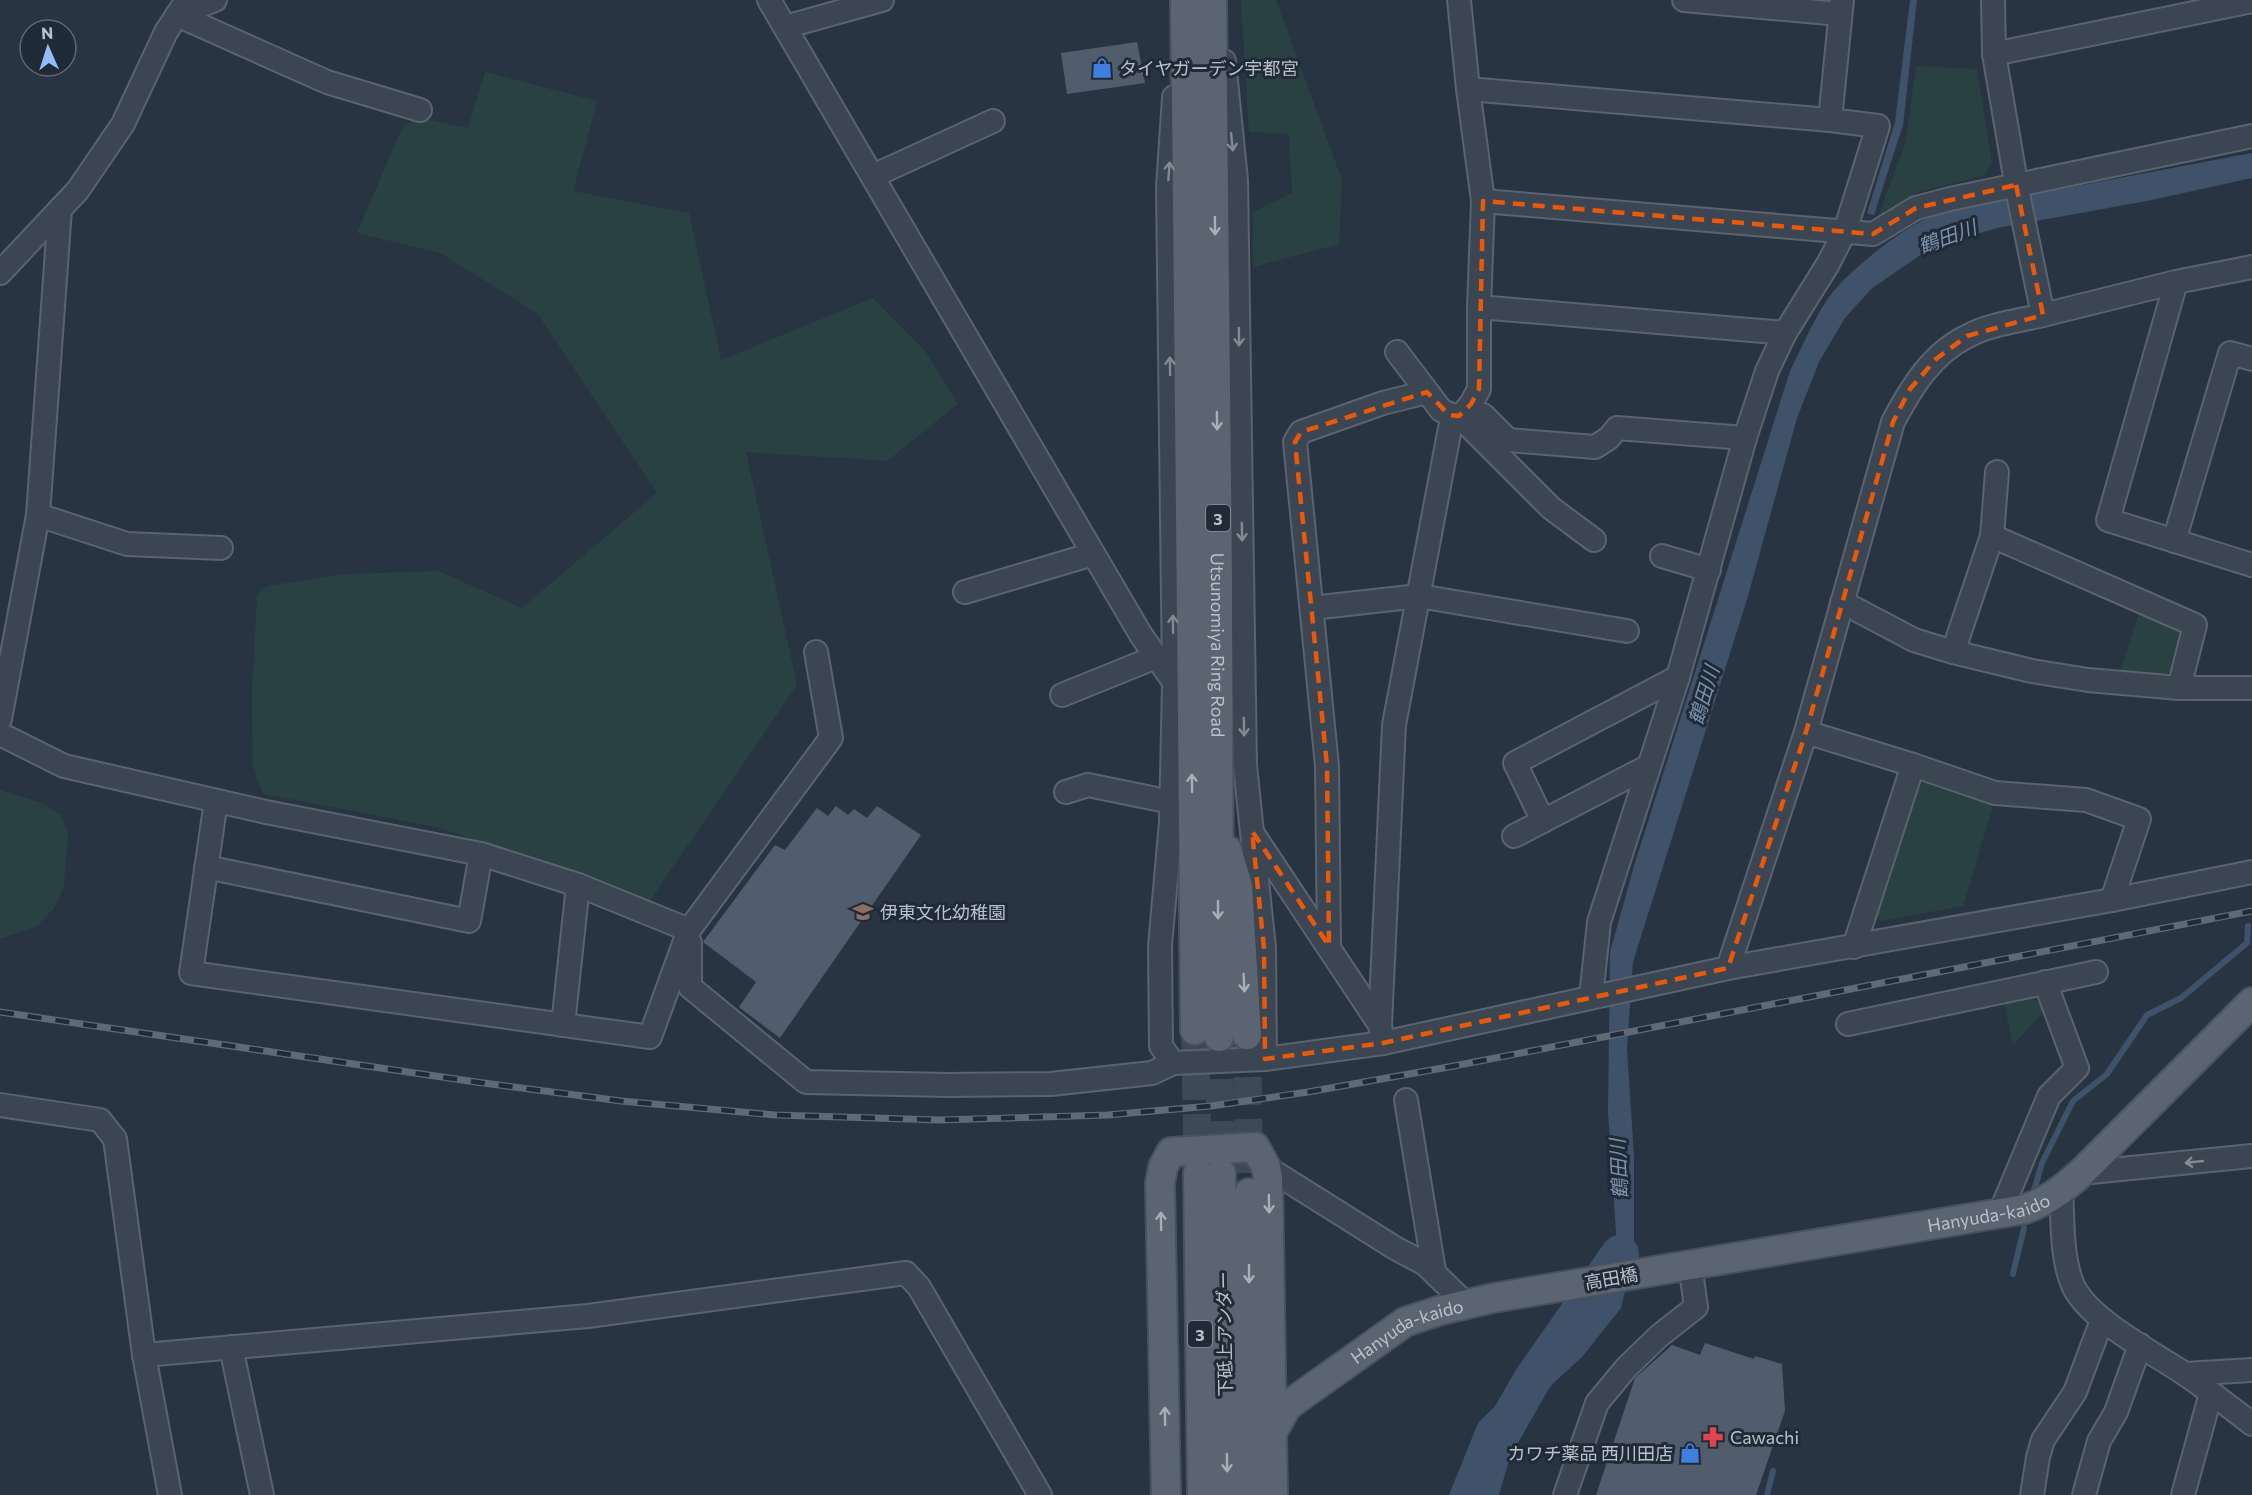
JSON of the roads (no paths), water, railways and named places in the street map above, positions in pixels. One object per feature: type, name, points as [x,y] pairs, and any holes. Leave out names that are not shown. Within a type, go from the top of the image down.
[{"type":"main road","name":"Utsunomiya Ring Road","points":[[1183,0],[1205,824]]},
{"type":"main road","name":"Utsunomiya Ring Road","points":[[1191,1042],[1218,580],[1212,0]]},
{"type":"main road","name":"3","points":[[1205,824],[1238,886],[1247,1035]]},
{"type":"main road","name":"3","points":[[1191,1042],[1180,885],[1205,824]]},
{"type":"main road","name":"Hanyuda-kaido","points":[[1648,1271],[2025,1209],[2044,1203],[2071,1182],[2252,1002]]},
{"type":"main road","points":[[1166,1495],[1160,1183],[1163,1167],[1171,1152],[1255,1147],[1223,1172]]},
{"type":"main road","name":"3","points":[[1185,1495],[1223,1172]]},
{"type":"main road","points":[[1223,1172],[1268,1178],[1272,1495]]},
{"type":"main road","points":[[1223,1172],[1251,1495]]},
{"type":"main road","name":"下砥上アンダー","points":[[1202,1495],[1223,1172]]},
{"type":"main road","name":"下砥上アンダー","points":[[1223,1172],[1228,1495]]},
{"type":"main road","name":"高田橋","points":[[1575,1284],[1648,1271]]},
{"type":"main road","name":"Hanyuda-kaido","points":[[1271,1436],[1287,1406],[1405,1322],[1466,1304],[1575,1284]]},
{"type":"street","points":[[180,5],[215,0]]},
{"type":"street","points":[[769,0],[1141,635],[1174,682]]},
{"type":"street","points":[[785,27],[882,0]]},
{"type":"street","points":[[1183,0],[1168,187],[1174,682],[1171,802],[1160,946],[1161,1046],[1191,1042],[1264,1059],[1382,1034],[1597,996],[1728,968],[2112,900],[2252,872]]},
{"type":"street","points":[[1218,0],[1236,180],[1245,765],[1264,948],[1264,1059]]},
{"type":"street","points":[[1382,1034],[1394,725],[1450,428],[1471,404],[1479,389],[1483,201],[1459,0]]},
{"type":"street","points":[[1684,0],[1841,7],[1830,120]]},
{"type":"street","points":[[1993,0],[1994,54],[2017,189],[2043,315]]},
{"type":"street","points":[[1994,54],[2252,1]]},
{"type":"street","points":[[180,5],[327,82],[420,110]]},
{"type":"street","points":[[0,273],[78,190],[123,124],[180,5]]},
{"type":"street","points":[[1468,89],[1878,126],[1845,231],[1828,264],[1785,333],[1767,371],[1745,438],[1678,676],[1599,922],[1597,996]]},
{"type":"street","points":[[873,176],[993,121]]},
{"type":"street","points":[[1483,201],[1873,234],[1916,208],[2017,189],[2252,136]]},
{"type":"street","points":[[0,719],[38,514],[60,209]]},
{"type":"street","points":[[1728,968],[1806,732],[1893,422],[1910,389],[1935,359],[1967,336],[2005,324],[2176,282],[2252,267]]},
{"type":"street","points":[[2176,282],[2108,520],[2252,565]]},
{"type":"street","points":[[1479,307],[1785,333]]},
{"type":"street","points":[[1397,352],[1441,410],[1449,415],[1484,416],[1508,440],[1595,447],[1609,438],[1617,428],[1745,438]]},
{"type":"street","points":[[2174,541],[2230,353],[2252,359]]},
{"type":"street","points":[[1329,946],[1327,766],[1295,442],[1301,432],[1383,403],[1427,392]]},
{"type":"street","points":[[1459,416],[1551,508],[1594,540]]},
{"type":"street","points":[[1953,652],[1992,536],[1997,472]]},
{"type":"street","points":[[38,514],[127,544],[221,548]]},
{"type":"street","points":[[1992,536],[2195,625],[2180,688]]},
{"type":"street","points":[[965,592],[1093,554]]},
{"type":"street","points":[[1662,556],[1709,570]]},
{"type":"street","points":[[1312,608],[1419,596],[1627,631]]},
{"type":"street","points":[[1842,602],[1914,640],[2032,671],[2088,680],[2180,688],[2252,688]]},
{"type":"street","points":[[216,801],[191,973],[650,1037],[689,930],[831,738],[816,652]]},
{"type":"street","points":[[1062,695],[1156,657]]},
{"type":"street","points":[[1543,821],[1515,763],[1678,676]]},
{"type":"street","points":[[1806,732],[1995,793],[2086,800],[2139,819],[2112,900]]},
{"type":"street","points":[[0,734],[64,766],[216,801],[481,854],[578,885],[689,930]]},
{"type":"street","points":[[1854,947],[1913,765]]},
{"type":"street","points":[[1514,836],[1647,767]]},
{"type":"street","points":[[1066,792],[1088,785],[1171,802]]},
{"type":"street","points":[[1252,831],[1329,946],[1382,1034]]},
{"type":"street","points":[[206,867],[469,921],[481,854]]},
{"type":"street","points":[[563,1025],[578,885]]},
{"type":"street","points":[[689,930],[690,987],[806,1082],[947,1085],[1052,1084],[1152,1073],[1191,1042]]},
{"type":"street","points":[[1848,1024],[2096,972]]},
{"type":"street","points":[[2000,1213],[2049,1096],[2077,1068],[2045,982]]},
{"type":"street","points":[[1406,1100],[1434,1271]]},
{"type":"street","points":[[0,1105],[100,1120],[115,1139],[144,1355],[170,1495]]},
{"type":"street","points":[[2252,1156],[2071,1182],[2067,1263],[2072,1284],[2102,1320],[2185,1374],[2252,1424]]},
{"type":"street","points":[[1223,1172],[1434,1271],[1466,1304]]},
{"type":"street","points":[[1565,1495],[1598,1403],[1626,1368],[1659,1336],[1696,1307],[1689,1264]]},
{"type":"street","points":[[144,1355],[588,1316],[906,1273],[919,1287],[1040,1495]]},
{"type":"street","points":[[2032,1495],[2043,1440],[2075,1392],[2102,1320]]},
{"type":"street","points":[[2084,1495],[2099,1441],[2116,1412],[2140,1345]]},
{"type":"street","points":[[231,1347],[262,1495]]},
{"type":"street","points":[[2185,1374],[2252,1370]]},
{"type":"street","points":[[2183,1495],[2211,1393]]},
{"type":"water","points":[[1910,0],[1917,0],[1903,125],[1874,215],[1867,213],[1895,122]]},
{"type":"water","points":[[2252,153],[2252,178],[2147,201],[1997,228],[1932,247],[1871,289],[1845,318],[1819,362],[1797,418],[1748,596],[1633,962],[1627,1049],[1634,1155],[1634,1254],[1621,1308],[1582,1357],[1546,1390],[1478,1484],[1474,1495],[1449,1495],[1478,1423],[1574,1332],[1617,1247],[1608,1112],[1610,952],[1634,866],[1790,371],[1823,306],[1837,287],[1861,264],[1890,241],[1930,217],[1966,207]]},
{"type":"waterway","points":[[2033,1194],[2042,1163],[2073,1101],[2107,1074],[2147,1015],[2181,998],[2247,943],[2248,926]]},
{"type":"waterway","points":[[2013,1274],[2024,1228]]},
{"type":"waterway","name":"鶴田川","points":[[1479,1495],[1493,1448],[1532,1380],[1620,1254]]},
{"type":"waterway","points":[[1767,1495],[1773,1471]]},
{"type":"tunnel","points":[[1195,1030],[1198,1173]]},
{"type":"tunnel","points":[[1247,1035],[1249,1173]]},
{"type":"tunnel","points":[[1219,1037],[1221,1173]]},
{"type":"railway","points":[[0,1012],[621,1101],[775,1115],[940,1120],[1107,1115],[1211,1106],[1308,1092],[1454,1066],[2252,911]]},
{"type":"place","name":"タイヤガーデン宇都宮","points":[[1102,68]]},
{"type":"place","name":"伊東文化幼稚園","points":[[863,912]]},
{"type":"place","name":"Cawachi","points":[[1713,1437]]},
{"type":"place","name":"カワチ薬品 西川田店","points":[[1690,1453]]}]
